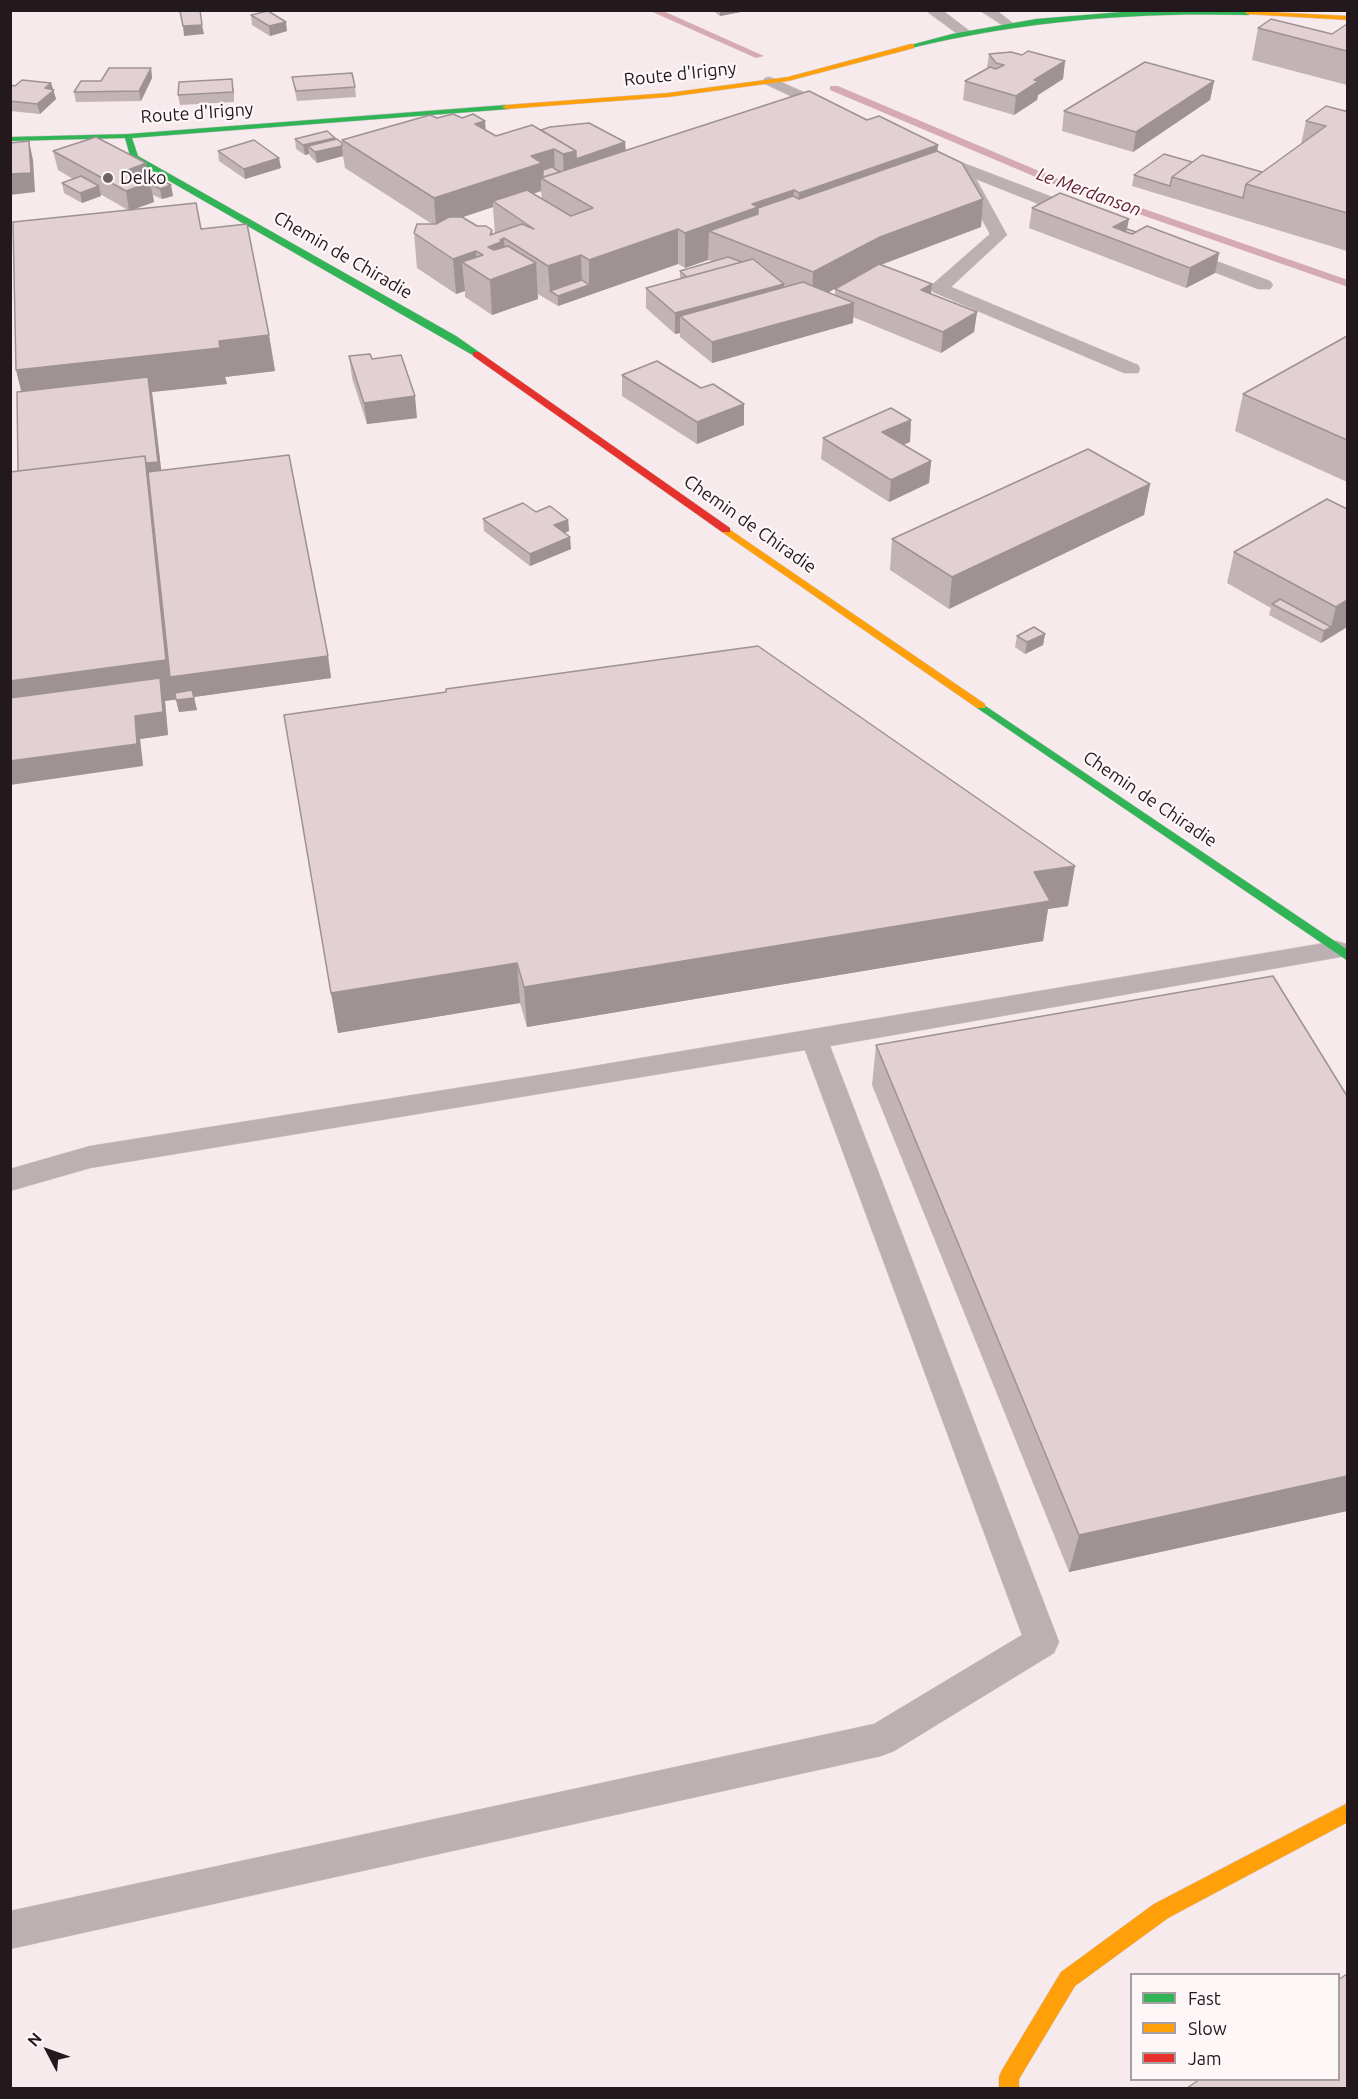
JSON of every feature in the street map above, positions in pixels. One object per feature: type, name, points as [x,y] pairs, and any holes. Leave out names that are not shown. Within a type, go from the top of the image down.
[{"type":"street","name":"Route d'Irigny","points":[[10,139],[128,136],[668,95],[788,79],[964,32],[1049,19],[1151,12],[1224,12],[1347,18]]},
{"type":"street","name":"Chemin de Chiradie","points":[[128,136],[134,157],[453,338],[767,559],[1342,953]]},
{"type":"street","points":[[1009,2088],[1009,2077],[1068,1979],[1161,1911],[1347,1812]]},
{"type":"lane","points":[[932,10],[964,32]]},
{"type":"lane","points":[[986,10],[1007,24]]},
{"type":"lane","points":[[770,81],[851,119]]},
{"type":"lane","points":[[916,149],[1092,219]]},
{"type":"lane","points":[[962,169],[999,235],[939,288],[1131,369]]},
{"type":"lane","points":[[1167,248],[1264,285]]},
{"type":"lane","points":[[10,1180],[90,1157],[1342,953]]},
{"type":"lane","points":[[10,1930],[881,1739],[1042,1642],[813,1039]]},
{"type":"building","points":[[200,10],[202,25],[183,26],[180,11]]},
{"type":"building","points":[[268,11],[286,22],[269,26],[251,15]]},
{"type":"building","points":[[1271,19],[1332,34],[1347,24],[1347,51],[1258,28]]},
{"type":"building","points":[[1028,51],[1065,61],[1034,80],[1039,81],[1016,96],[965,81],[990,67],[996,69],[1004,65],[996,63],[989,54],[1011,52],[1022,55]]},
{"type":"building","points":[[1145,62],[1214,81],[1136,132],[1064,111]]},
{"type":"building","points":[[109,68],[151,68],[139,91],[74,92],[81,81],[101,81]]},
{"type":"building","points":[[352,73],[355,87],[296,91],[292,77]]},
{"type":"building","points":[[232,79],[233,92],[178,95],[179,82]]},
{"type":"building","points":[[22,80],[51,83],[45,88],[54,90],[37,104],[10,101],[10,85],[15,86]]},
{"type":"building","points":[[809,91],[867,120],[879,116],[938,145],[799,193],[794,190],[752,204],[758,207],[685,233],[678,229],[589,260],[581,255],[548,266],[504,238],[500,240],[501,242],[488,247],[494,250],[508,246],[536,263],[490,280],[462,262],[483,255],[476,251],[453,259],[414,233],[417,224],[436,224],[449,217],[462,217],[477,226],[486,226],[492,230],[490,235],[522,224],[534,229],[493,201],[527,190],[571,216],[593,208],[541,178]]},
{"type":"building","points":[[1326,106],[1347,110],[1347,213],[1246,184],[1326,126],[1306,121]]},
{"type":"building","points":[[453,114],[462,118],[473,114],[485,121],[475,124],[496,136],[532,125],[576,151],[563,154],[554,149],[531,156],[542,163],[434,198],[342,140],[430,115],[437,118]]},
{"type":"building","points":[[589,123],[625,142],[576,159],[576,151],[541,130],[550,127]]},
{"type":"building","points":[[327,131],[335,138],[303,145],[295,139]]},
{"type":"building","points":[[96,137],[146,163],[128,170],[150,182],[126,191],[53,151]]},
{"type":"building","points":[[337,139],[342,146],[315,152],[308,146]]},
{"type":"building","points":[[254,140],[279,158],[244,169],[218,151]]},
{"type":"building","points":[[29,141],[31,173],[10,174],[10,143]]},
{"type":"building","points":[[937,151],[962,163],[983,199],[880,237],[813,272],[709,231],[758,214],[758,208],[793,196],[799,199]]},
{"type":"building","points":[[1164,154],[1192,162],[1172,177],[1170,186],[1134,175]]},
{"type":"building","points":[[1202,155],[1262,172],[1246,184],[1243,198],[1172,177]]},
{"type":"building","points":[[552,167],[560,172],[543,177],[543,170]]},
{"type":"building","points":[[148,173],[171,185],[160,189],[139,176]]},
{"type":"building","points":[[81,176],[99,186],[80,193],[62,183]]},
{"type":"building","points":[[1060,193],[1129,219],[1113,227],[1132,234],[1147,226],[1219,253],[1190,268],[1032,208]]},
{"type":"building","points":[[196,203],[201,229],[247,224],[269,335],[219,341],[220,348],[16,370],[13,222]]},
{"type":"building","points":[[1127,229],[1136,232],[1132,234],[1123,231]]},
{"type":"building","points":[[728,257],[742,262],[687,277],[680,271]]},
{"type":"building","points":[[753,259],[784,284],[675,313],[646,288]]},
{"type":"building","points":[[879,264],[932,284],[921,290],[977,312],[943,332],[835,289]]},
{"type":"building","points":[[582,280],[589,285],[558,296],[550,291]]},
{"type":"building","points":[[803,282],[854,303],[712,342],[680,316]]},
{"type":"building","points":[[1347,336],[1347,440],[1243,394]]},
{"type":"building","points":[[370,354],[372,359],[401,355],[415,396],[364,403],[349,356]]},
{"type":"building","points":[[657,361],[701,388],[713,384],[744,404],[697,422],[622,375]]},
{"type":"building","points":[[148,377],[158,462],[146,463],[145,456],[18,471],[17,392]]},
{"type":"building","points":[[891,408],[911,420],[882,432],[931,461],[891,480],[823,438]]},
{"type":"building","points":[[1088,449],[1150,484],[952,577],[892,539]]},
{"type":"building","points":[[289,455],[328,656],[170,677],[148,472]]},
{"type":"building","points":[[145,456],[166,660],[10,681],[10,472]]},
{"type":"building","points":[[1327,499],[1347,509],[1347,600],[1336,607],[1234,552]]},
{"type":"building","points":[[523,503],[536,512],[550,506],[568,520],[554,525],[570,537],[530,554],[483,519]]},
{"type":"building","points":[[1280,599],[1331,627],[1324,631],[1272,604]]},
{"type":"building","points":[[1034,627],[1045,634],[1027,642],[1017,636]]},
{"type":"building","points":[[758,646],[1075,866],[1034,872],[1050,901],[524,987],[517,963],[331,993],[284,715],[446,692],[446,689]]},
{"type":"building","points":[[160,678],[163,712],[135,716],[137,744],[10,761],[10,698]]},
{"type":"building","points":[[192,690],[194,698],[176,700],[175,693]]},
{"type":"building","points":[[1273,976],[1347,1096],[1347,1476],[1079,1535],[876,1045]]},
{"type":"building","points":[[1347,1974],[1347,2088],[1187,2088],[1197,2081],[1340,2081],[1340,1979]]},
{"type":"waterway","name":"Le Merdanson","points":[[652,10],[759,56]]},
{"type":"waterway","name":"Le Merdanson","points":[[834,88],[1054,181],[1348,284]]},
{"type":"traffic: fast","points":[[911,46],[1036,21],[1163,12],[1248,13]]},
{"type":"traffic: fast","points":[[10,139],[128,136],[506,107]]},
{"type":"traffic: fast","points":[[128,136],[134,157],[453,338],[476,354]]},
{"type":"traffic: fast","points":[[981,706],[1348,957]]},
{"type":"traffic: slow","points":[[1248,13],[1348,18]]},
{"type":"traffic: slow","points":[[506,107],[668,95],[788,79],[911,46]]},
{"type":"traffic: slow","points":[[726,530],[981,706]]},
{"type":"traffic: slow","points":[[1009,2088],[1009,2077],[1068,1979],[1161,1911],[1348,1812]]},
{"type":"traffic: jam","points":[[476,354],[726,530]]},
{"type":"place","name":"Delko","points":[[108,178]]}]
